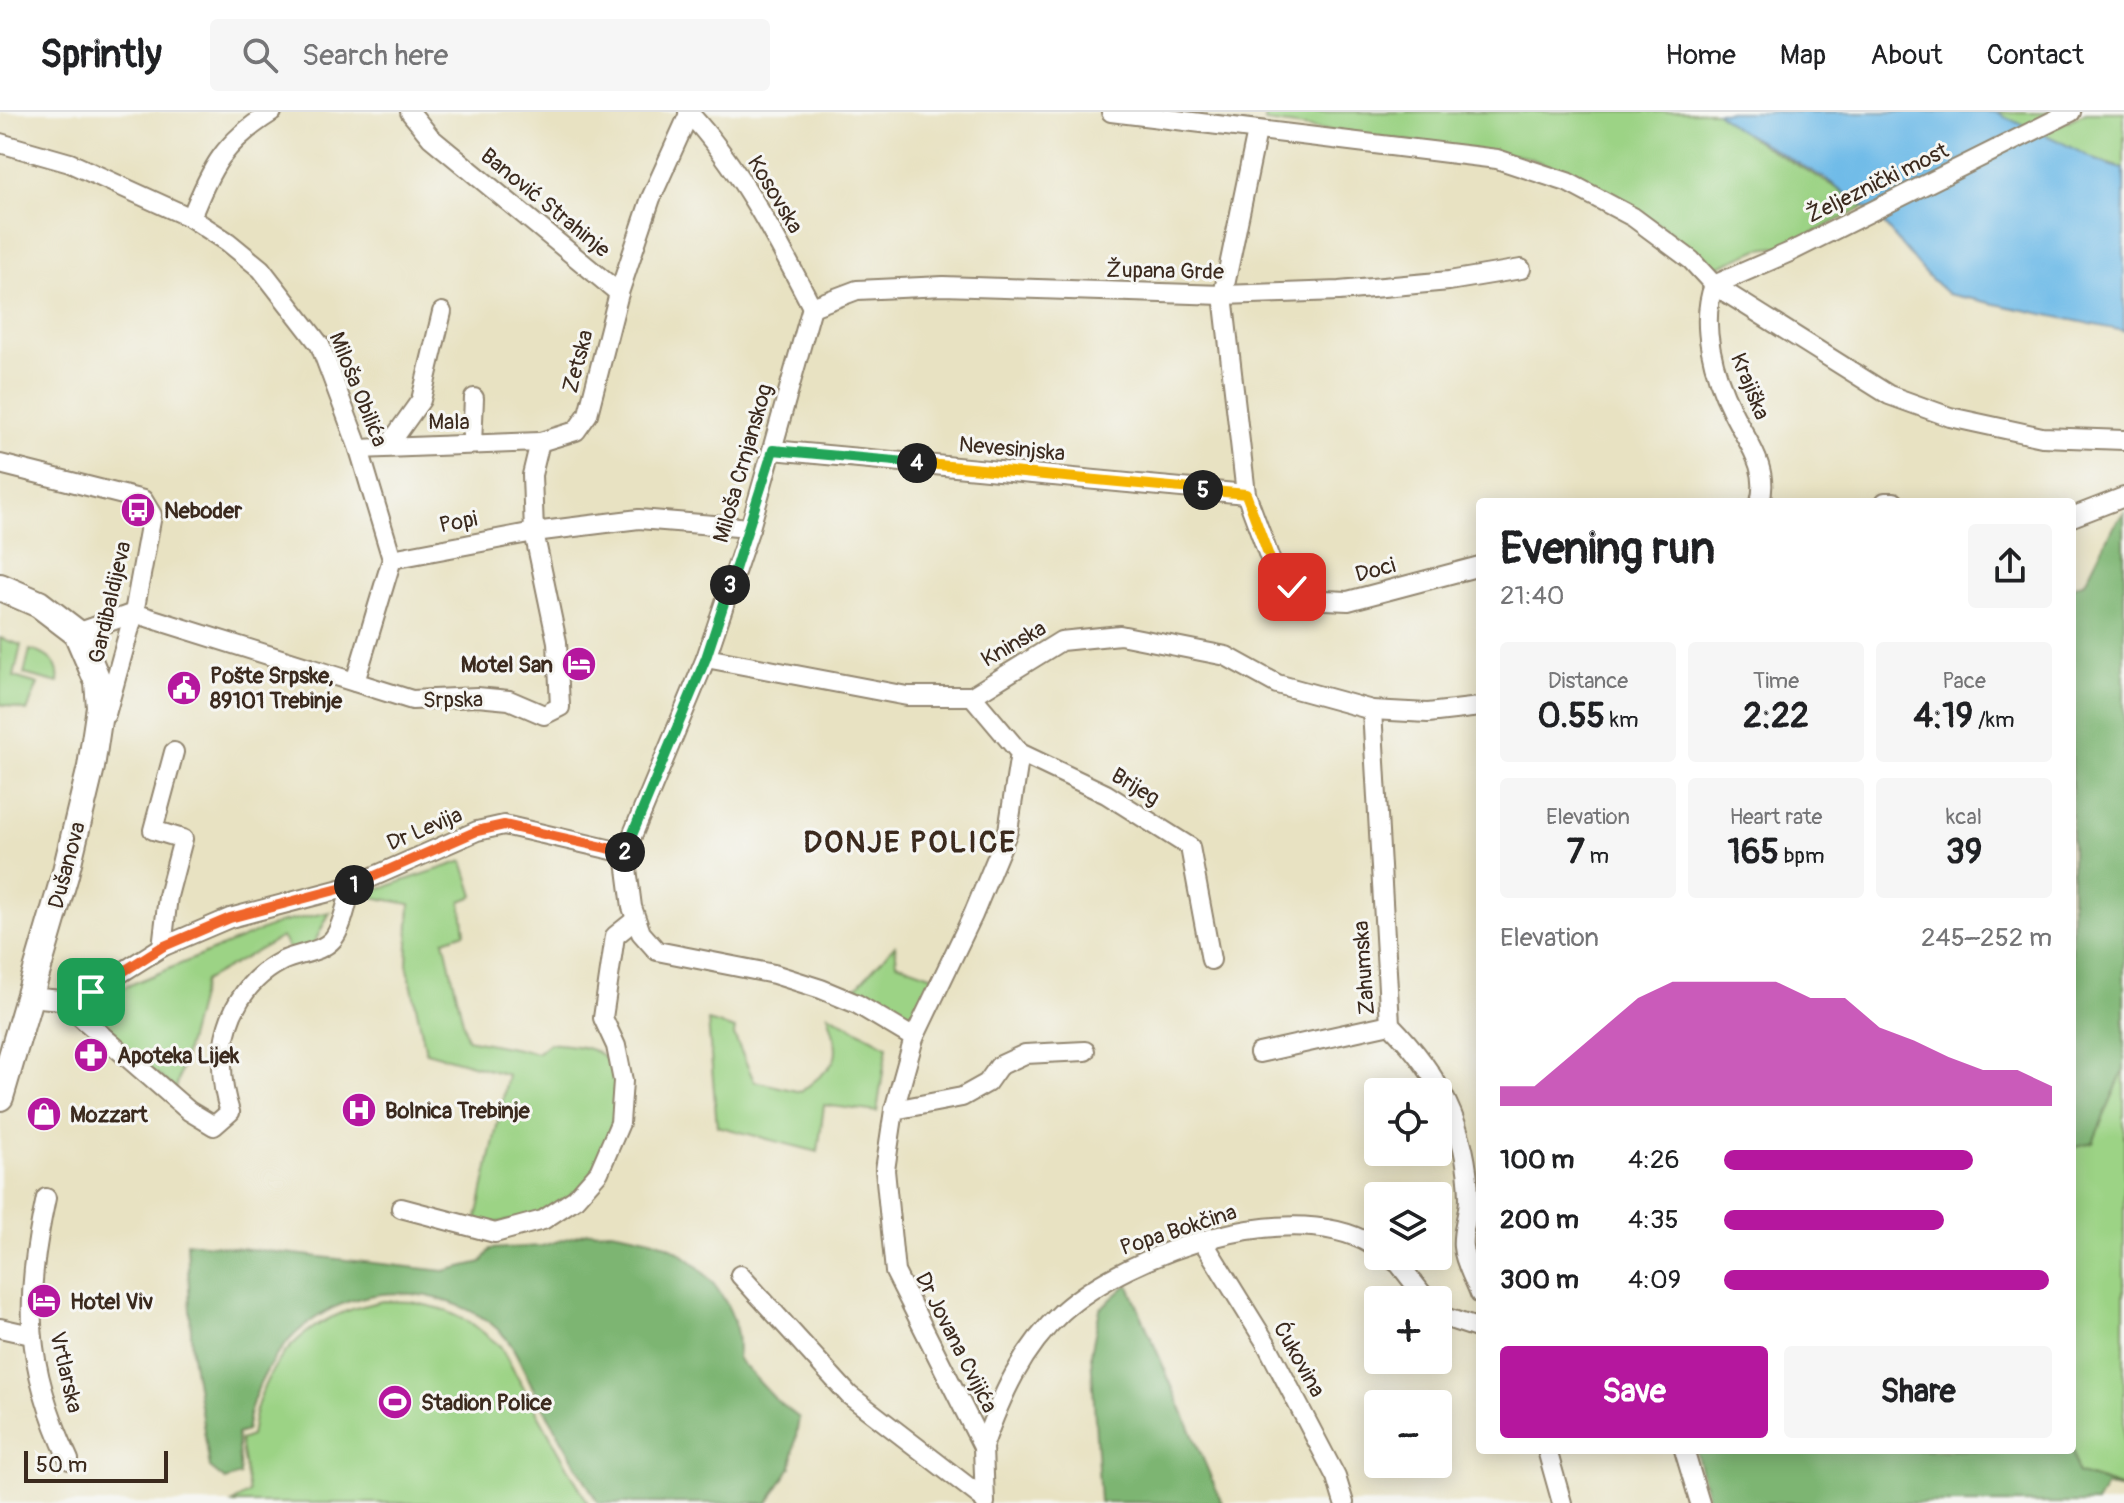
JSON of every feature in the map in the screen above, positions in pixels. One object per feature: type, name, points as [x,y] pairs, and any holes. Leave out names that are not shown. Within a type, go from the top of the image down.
[{"type":"street","points":[[191,218],[210,170],[226,148],[272,112]]},
{"type":"street","name":"Banović Strahinje","points":[[410,112],[431,138],[619,293]]},
{"type":"street","points":[[1111,112],[1497,159],[1567,182],[1665,238],[1714,285],[1889,395],[1950,417],[2042,437],[2124,440]]},
{"type":"street","name":"Željeznički most","points":[[1714,285],[1790,252],[2071,112]]},
{"type":"street","name":"Zetska","points":[[540,442],[576,431],[588,414],[619,293],[651,198],[688,113]]},
{"type":"street","name":"Kosovska","points":[[688,113],[723,153],[757,204],[812,307]]},
{"type":"street","name":"Doci","points":[[1257,131],[1223,295],[1246,494],[1273,567],[1292,587],[1325,600],[1348,601],[1476,567]]},
{"type":"street","name":"Miloša Obilića","points":[[0,143],[70,163],[191,218],[261,269],[287,298],[320,345],[359,449],[392,559]]},
{"type":"street","name":"Župana Grde","points":[[812,307],[857,290],[929,287],[1223,295],[1339,291],[1449,281],[1521,269]]},
{"type":"street","name":"Krajiška","points":[[1714,285],[1707,318],[1711,351],[1731,409],[1762,471],[1760,498]]},
{"type":"street","name":"Miloša Crnjanskog","points":[[625,853],[706,658],[750,528],[812,307]]},
{"type":"street","points":[[389,445],[421,400],[442,312]]},
{"type":"street","points":[[472,444],[474,398]]},
{"type":"street","points":[[540,442],[532,475],[534,532],[639,519],[750,528]]},
{"type":"street","name":"Mala","points":[[359,449],[389,445],[540,442]]},
{"type":"street","name":"Nevesinjska","points":[[773,450],[1246,494]]},
{"type":"street","name":"Gardibaldijeva","points":[[0,464],[143,500],[152,515],[134,613],[91,767]]},
{"type":"street","points":[[2076,515],[2124,497]]},
{"type":"street","name":"Popi","points":[[392,559],[534,532]]},
{"type":"street","name":"Srpska","points":[[134,613],[412,700],[477,697],[509,700],[544,715],[560,707],[557,642],[534,532]]},
{"type":"street","points":[[355,682],[392,559]]},
{"type":"street","points":[[0,587],[39,604],[77,633],[134,613]]},
{"type":"street","name":"Dušanova","points":[[0,1097],[8,1042],[29,997],[91,767],[99,694],[93,666],[77,633]]},
{"type":"street","name":"Kninska","points":[[706,658],[907,696],[972,696],[1061,641],[1120,635],[1226,656],[1277,684],[1372,710],[1428,713],[1476,707]]},
{"type":"street","name":"Brijeg","points":[[972,696],[1020,753],[1106,794],[1190,847],[1211,960]]},
{"type":"street","name":"Zahumska","points":[[1372,710],[1390,1024],[1422,1057],[1454,1113],[1467,1165],[1469,1203],[1463,1247],[1476,1283]]},
{"type":"street","points":[[162,947],[168,896],[183,839],[153,830],[174,752]]},
{"type":"street","name":"Dr Jovana Cvijića","points":[[985,1501],[983,1447],[895,1272],[885,1170],[894,1110],[914,1038],[973,915],[1008,831],[1020,753]]},
{"type":"street","name":"Dr Levija","points":[[29,997],[61,1000],[91,992],[162,947],[230,918],[352,886],[477,831],[504,825],[625,853]]},
{"type":"street","points":[[625,853],[635,920],[641,933],[657,951],[774,974],[821,989],[857,1004],[914,1038]]},
{"type":"street","points":[[61,1000],[177,1102],[214,1126],[230,1112],[220,1067],[222,1043],[235,1008],[250,986],[282,962],[316,950],[334,938],[352,886]]},
{"type":"street","points":[[401,1208],[495,1233],[543,1220],[575,1199],[599,1172],[620,1123],[623,1081],[616,1046],[603,1018],[615,936],[635,920]]},
{"type":"street","points":[[1259,1053],[1390,1024]]},
{"type":"street","points":[[894,1110],[962,1097],[987,1083],[999,1066],[1025,1054],[1085,1051]]},
{"type":"street","name":"Vrtlarska","points":[[46,1198],[32,1266],[31,1335],[44,1399],[69,1460]]},
{"type":"street","name":"Popa Bokčina","points":[[983,1447],[1002,1393],[1031,1346],[1063,1312],[1108,1279],[1134,1266],[1262,1227],[1301,1224],[1346,1232],[1364,1242]]},
{"type":"street","points":[[1463,1247],[1476,1229]]},
{"type":"street","name":"Ćukovina","points":[[1204,1243],[1266,1343],[1336,1477],[1344,1503]]},
{"type":"street","points":[[1404,1270],[1416,1286]]},
{"type":"street","name":"Dr Jovana Cvijića","points":[[740,1275],[849,1395],[985,1501]]},
{"type":"street","points":[[1452,1320],[1476,1328]]},
{"type":"street","points":[[0,1328],[31,1335]]},
{"type":"street","points":[[1548,1454],[1562,1503]]},
{"type":"street","points":[[1685,1454],[1700,1503]]},
{"type":"green space","points":[[1266,112],[1717,112],[1752,138],[1865,207],[1787,246],[1759,249],[1715,268],[1702,262],[1673,234],[1638,211],[1571,175],[1527,157],[1265,122]]},
{"type":"green space","points":[[1997,112],[2055,112],[2022,128]]},
{"type":"green space","points":[[2086,112],[2124,112],[2124,169],[2084,156],[2043,133]]},
{"type":"green space","points":[[2124,513],[2124,1069],[2093,1142],[2076,1146],[2076,585],[2085,582],[2112,528]]},
{"type":"green space","points":[[0,638],[21,645],[14,677],[38,684],[27,711],[0,704]]},
{"type":"green space","points":[[30,650],[52,660],[58,683],[24,674]]},
{"type":"green space","points":[[463,861],[474,896],[461,901],[465,933],[444,940],[467,1039],[537,1053],[549,1043],[584,1048],[603,1056],[612,1067],[616,1083],[613,1120],[607,1140],[583,1185],[561,1203],[519,1220],[476,1223],[508,1075],[426,1052],[407,964],[410,904],[361,895]]},
{"type":"green space","points":[[330,912],[312,947],[290,951],[282,937],[204,981],[176,1089],[103,1032],[113,992],[279,923]]},
{"type":"green space","points":[[895,945],[897,963],[942,979],[927,1004],[917,1012],[898,1013],[851,993]]},
{"type":"green space","points":[[828,1014],[887,1046],[877,1112],[824,1105],[818,1152],[717,1126],[708,1021],[735,1029],[734,1035],[754,1081],[801,1092],[824,1073],[834,1059],[835,1042]]},
{"type":"green space","points":[[2124,1069],[2124,1488],[2077,1473],[2074,1454],[2076,1146],[2093,1142]]},
{"type":"green space","points":[[611,1231],[659,1242],[691,1261],[705,1274],[727,1305],[734,1322],[737,1358],[776,1400],[799,1418],[791,1467],[768,1503],[598,1503],[506,1338],[480,1316],[448,1302],[427,1296],[394,1293],[362,1297],[333,1308],[307,1324],[285,1345],[267,1370],[254,1399],[246,1431],[237,1434],[240,1475],[225,1480],[210,1468],[192,1355],[187,1242],[444,1271],[482,1262],[491,1249],[542,1246],[588,1232]]},
{"type":"green space","points":[[1128,1284],[1222,1503],[1100,1502],[1091,1353],[1100,1309]]},
{"type":"green space","name":"Stadion Police","points":[[384,1301],[412,1302],[442,1309],[470,1322],[500,1346],[588,1503],[232,1503],[249,1493],[240,1440],[251,1436],[256,1408],[277,1363],[311,1329],[333,1317]]},
{"type":"green space","points":[[1697,1454],[2074,1454],[2077,1473],[2124,1489],[2106,1486],[2096,1503],[1709,1503]]},
{"type":"water","points":[[1717,112],[1997,112],[2092,158],[2124,169],[2124,331],[1948,294],[1925,273],[1877,216],[1826,179],[1734,127]]},
{"type":"place","name":"Neboder","points":[[138,510]]},
{"type":"place","name":"Motel San","points":[[579,664]]},
{"type":"place","name":"Pošte Srpske, 89101 Trebinje","points":[[184,688]]},
{"type":"place","name":"Apoteka Lijek","points":[[91,1055]]},
{"type":"place","name":"Bolnica Trebinje","points":[[359,1110]]},
{"type":"place","name":"Mozzart","points":[[44,1114]]},
{"type":"place","name":"Hotel Viv","points":[[44,1301]]},
{"type":"place","name":"Stadion Police","points":[[395,1402]]},
{"type":"district","name":"DONJE POLICE","points":[[910,842]]},
{"type":"route","points":[[91,992],[162,947],[230,918],[352,886],[477,831],[504,825],[541,831],[625,853],[706,658],[773,450],[1246,494],[1273,567],[1292,587]]}]
